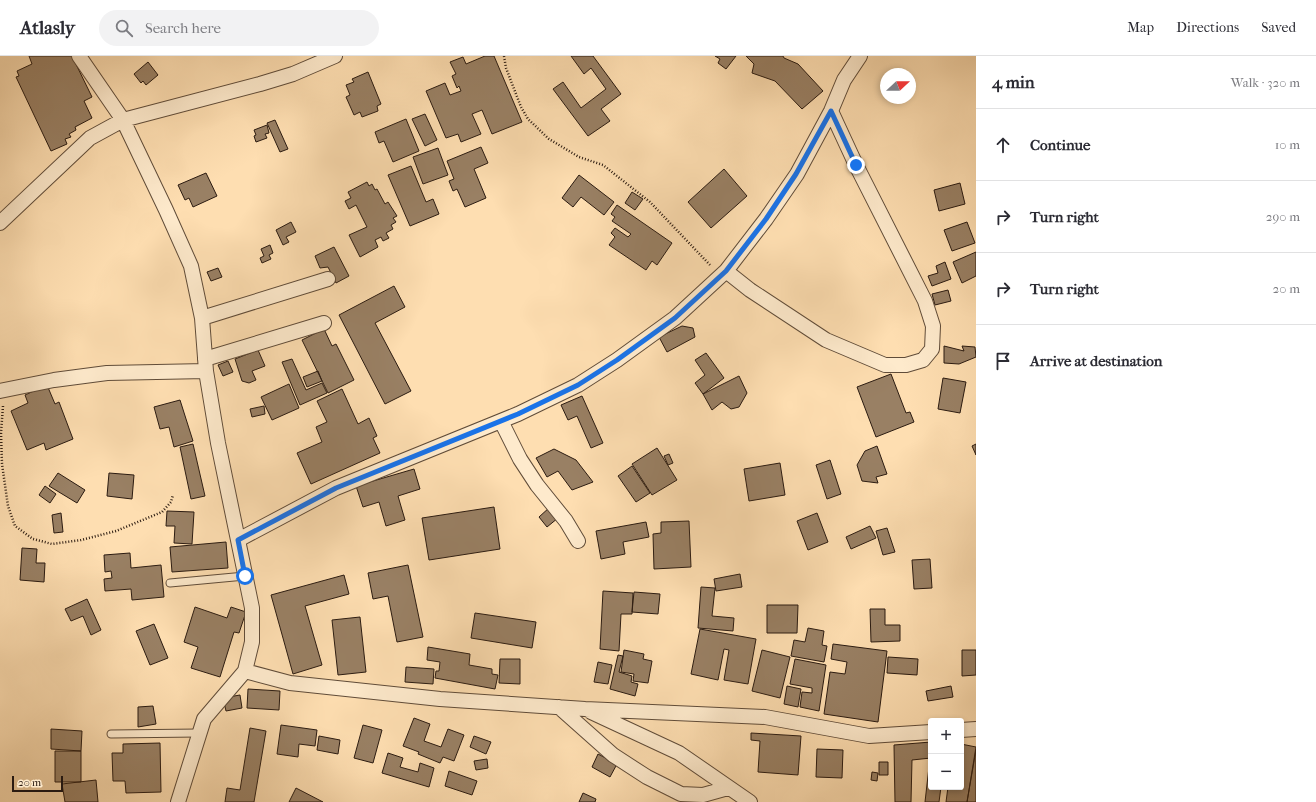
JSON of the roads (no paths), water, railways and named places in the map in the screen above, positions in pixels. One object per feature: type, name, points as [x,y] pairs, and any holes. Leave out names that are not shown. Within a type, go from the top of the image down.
[{"type":"street","points":[[79,56],[123,120],[191,266],[202,318],[206,365],[218,443],[252,608],[252,642],[245,671],[204,718],[178,802]]},
{"type":"street","points":[[0,223],[90,138],[123,120],[260,84],[293,74],[335,56]]},
{"type":"street","points":[[238,540],[336,488],[501,421],[578,385],[617,360],[675,318],[723,274],[766,219],[796,174],[831,111],[844,80],[860,56]]},
{"type":"street","points":[[723,274],[826,340],[885,365],[906,365],[923,360],[932,349],[933,326],[925,301],[892,238],[831,111]]},
{"type":"street","points":[[202,318],[328,279]]},
{"type":"street","points":[[6,390],[54,380],[107,373],[206,365],[324,323]]},
{"type":"street","points":[[501,421],[520,459],[537,485],[566,521],[578,541]]},
{"type":"street","points":[[245,671],[290,683],[440,699],[585,709],[765,717],[869,736],[928,732]]},
{"type":"street","points":[[559,707],[613,755],[654,781],[681,794],[703,795],[728,788]]},
{"type":"street","points":[[585,709],[679,753],[750,802]]},
{"type":"street","points":[[964,730],[976,730]]},
{"type":"lane","points":[[170,583],[245,576]]},
{"type":"lane","points":[[111,734],[199,733]]}]
